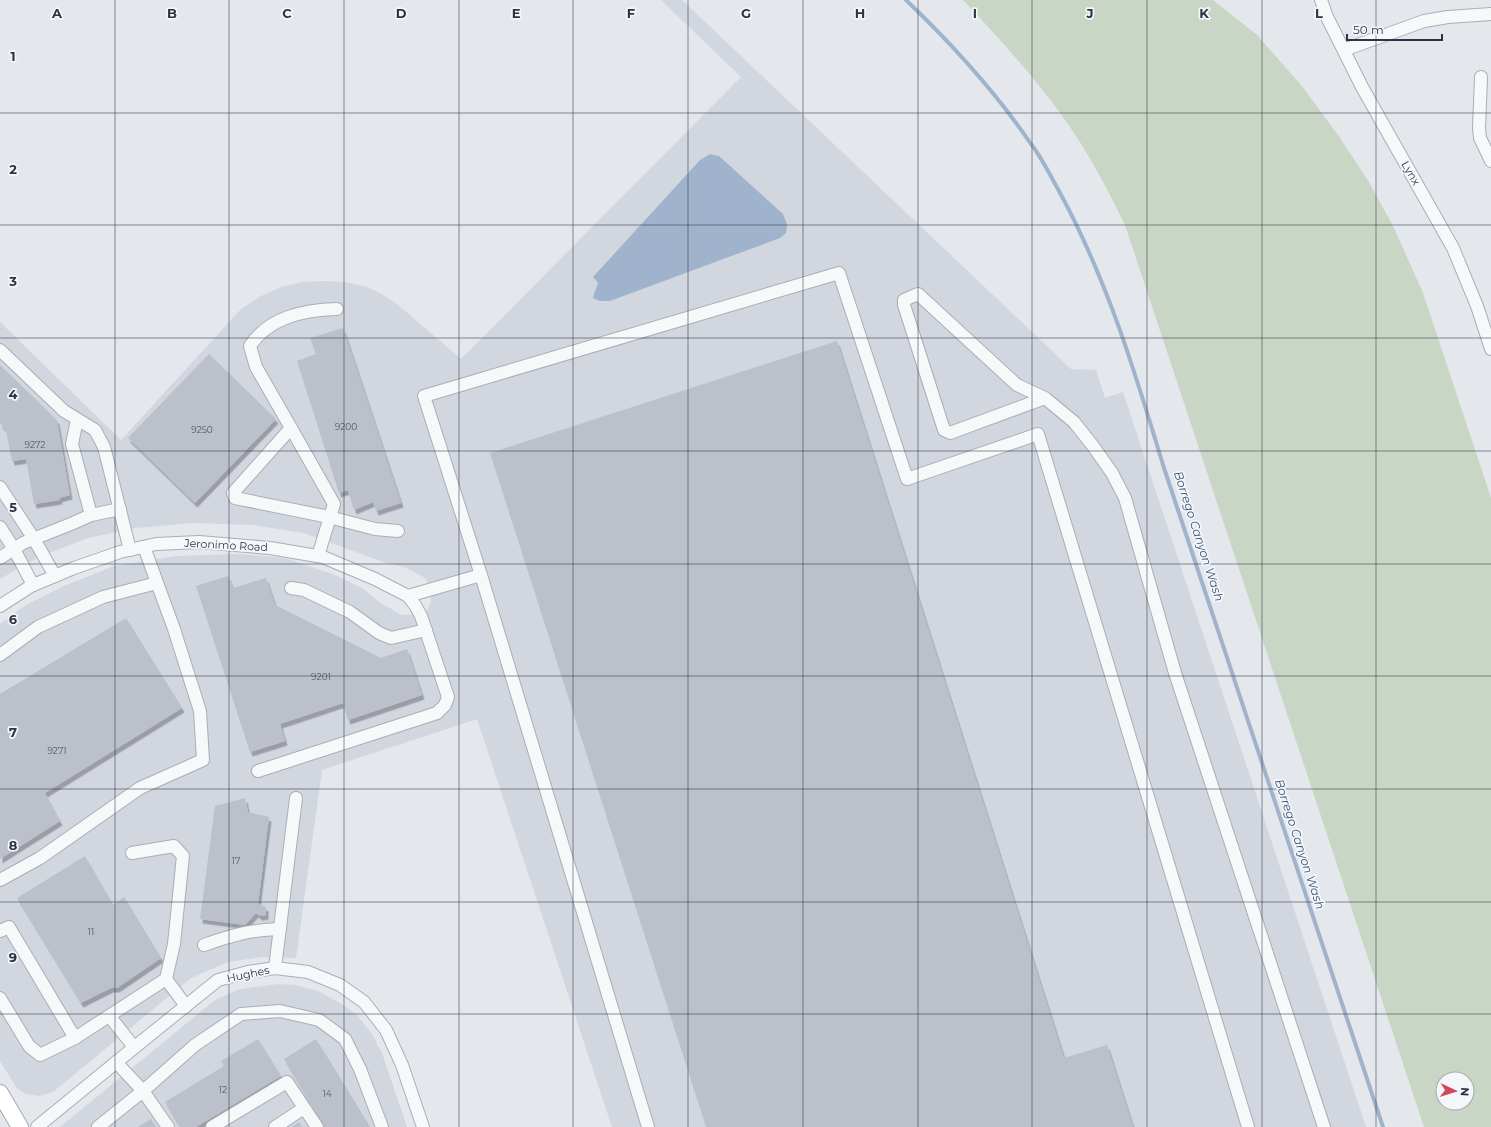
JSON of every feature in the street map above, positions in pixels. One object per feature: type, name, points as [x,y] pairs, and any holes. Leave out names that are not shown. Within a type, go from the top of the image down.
[{"type":"main road","points":[[0,1093],[20,1127]]},
{"type":"street","name":"Lynx","points":[[1321,0],[1327,17],[1362,87],[1454,248],[1477,306],[1491,349]]},
{"type":"street","points":[[1344,50],[1424,21],[1448,17],[1491,14]]},
{"type":"street","points":[[1481,77],[1485,108],[1479,128],[1480,138],[1491,161]]},
{"type":"street","points":[[648,1127],[481,575],[424,396],[839,273],[907,479],[1038,434],[1248,1127]]},
{"type":"street","points":[[1045,398],[950,433],[944,430],[904,305],[904,300],[918,294],[1017,385],[1045,398],[1074,422],[1112,474],[1125,498],[1175,673],[1324,1127]]},
{"type":"street","points":[[318,556],[334,504],[256,367],[250,346],[257,334],[288,316],[316,309],[337,309]]},
{"type":"street","points":[[0,350],[64,411],[95,430],[104,447],[130,550]]},
{"type":"street","points":[[77,420],[72,444],[91,514]]},
{"type":"street","points":[[291,428],[241,481],[233,492],[235,498],[330,517],[375,529],[398,531]]},
{"type":"street","points":[[0,486],[34,539],[55,576]]},
{"type":"street","points":[[0,558],[23,543],[91,514],[120,510]]},
{"type":"street","points":[[0,527],[14,549],[33,586]]},
{"type":"street","name":"Jeronimo Road","points":[[0,606],[33,586],[113,554],[156,544],[199,542],[270,548],[318,556],[375,578],[408,596]]},
{"type":"street","points":[[0,880],[40,858],[140,788],[203,760],[200,711],[174,629],[144,547]]},
{"type":"street","points":[[258,771],[437,713],[445,705],[448,697],[421,616],[408,596],[481,575]]},
{"type":"street","points":[[0,655],[38,627],[103,597],[157,583]]},
{"type":"street","points":[[291,588],[304,590],[350,612],[379,634],[391,638],[426,630]]},
{"type":"street","points":[[275,968],[296,798]]},
{"type":"street","points":[[0,998],[29,1046],[40,1055],[75,1038],[110,1017],[166,979],[174,944],[183,856],[174,846],[132,853]]},
{"type":"street","points":[[0,931],[9,927],[75,1038]]},
{"type":"street","points":[[204,944],[238,933],[262,929],[280,929]]},
{"type":"street","name":"Hughes","points":[[37,1127],[218,980],[248,972],[275,968],[308,972],[340,985],[364,1002],[386,1030],[402,1065],[422,1127]]},
{"type":"street","points":[[166,979],[186,1006]]},
{"type":"street","points":[[98,1127],[143,1091],[195,1046],[241,1014],[280,1011],[318,1020],[345,1039],[360,1069],[382,1127]]},
{"type":"street","points":[[110,1017],[134,1047]]},
{"type":"street","points":[[116,1062],[143,1091],[168,1127]]},
{"type":"street","points":[[212,1127],[287,1082],[317,1127]]},
{"type":"street","points":[[274,1127],[304,1108]]},
{"type":"shaded area","points":[[661,0],[682,0],[1071,369],[1096,370],[1105,398],[1123,392],[1366,1127],[612,1127],[477,719],[322,770],[296,958],[263,957],[228,962],[191,978],[53,1092],[40,1096],[26,1094],[17,1088],[0,1061],[0,624],[26,605],[64,586],[114,566],[176,556],[238,554],[285,558],[335,575],[362,588],[379,602],[402,615],[414,615],[426,612],[431,600],[430,587],[425,578],[405,567],[386,563],[304,533],[253,525],[193,523],[136,528],[88,538],[41,556],[0,579],[0,322],[121,440],[241,309],[261,296],[281,287],[302,282],[324,281],[343,282],[364,286],[380,293],[397,304],[461,359],[741,77]]},
{"type":"shaded area","points":[[278,984],[295,985],[318,991],[340,1003],[357,1015],[372,1034],[382,1053],[407,1127],[60,1127],[215,1000],[240,989]]},
{"type":"green space","points":[[963,0],[1213,0],[1257,35],[1301,85],[1338,135],[1369,182],[1393,226],[1423,293],[1491,498],[1491,1127],[1424,1127],[1125,225],[1084,148],[1068,124],[1031,76]]},
{"type":"water","points":[[710,154],[719,156],[783,214],[787,224],[786,233],[780,238],[610,301],[600,301],[593,298],[598,283],[593,277],[700,160]]},
{"type":"building","points":[[343,328],[401,503],[376,511],[373,502],[354,510],[348,490],[339,493],[297,361],[316,354],[310,338]]},
{"type":"building","points":[[837,341],[1064,1058],[1107,1045],[1133,1127],[706,1127],[490,453]]},
{"type":"building","points":[[209,354],[276,419],[195,503],[128,438]]},
{"type":"building","points":[[0,365],[57,420],[70,495],[59,498],[60,500],[34,504],[26,459],[12,461],[6,430],[0,423]]},
{"type":"building","points":[[228,576],[233,588],[266,578],[275,605],[381,658],[407,649],[422,695],[348,720],[343,703],[280,724],[285,741],[250,752],[196,586]]},
{"type":"building","points":[[126,618],[182,708],[45,793],[60,821],[0,859],[0,694]]},
{"type":"building","points":[[245,798],[248,812],[269,817],[258,904],[266,907],[266,915],[260,916],[256,913],[245,925],[200,919],[215,806]]},
{"type":"building","points":[[85,856],[113,905],[124,897],[161,958],[117,988],[111,988],[81,1003],[17,898]]},
{"type":"building","points":[[258,1039],[281,1076],[196,1127],[180,1127],[165,1102],[224,1066],[221,1061]]},
{"type":"building","points":[[316,1039],[370,1127],[325,1127],[284,1059]]},
{"type":"building","points":[[151,1119],[156,1127],[138,1127]]},
{"type":"building","points":[[299,1122],[302,1127],[292,1127]]},
{"type":"waterway","name":"Borrego Canyon Wash","points":[[906,0],[972,69],[1017,124],[1046,167],[1092,258],[1131,361],[1164,468],[1383,1127]]}]
